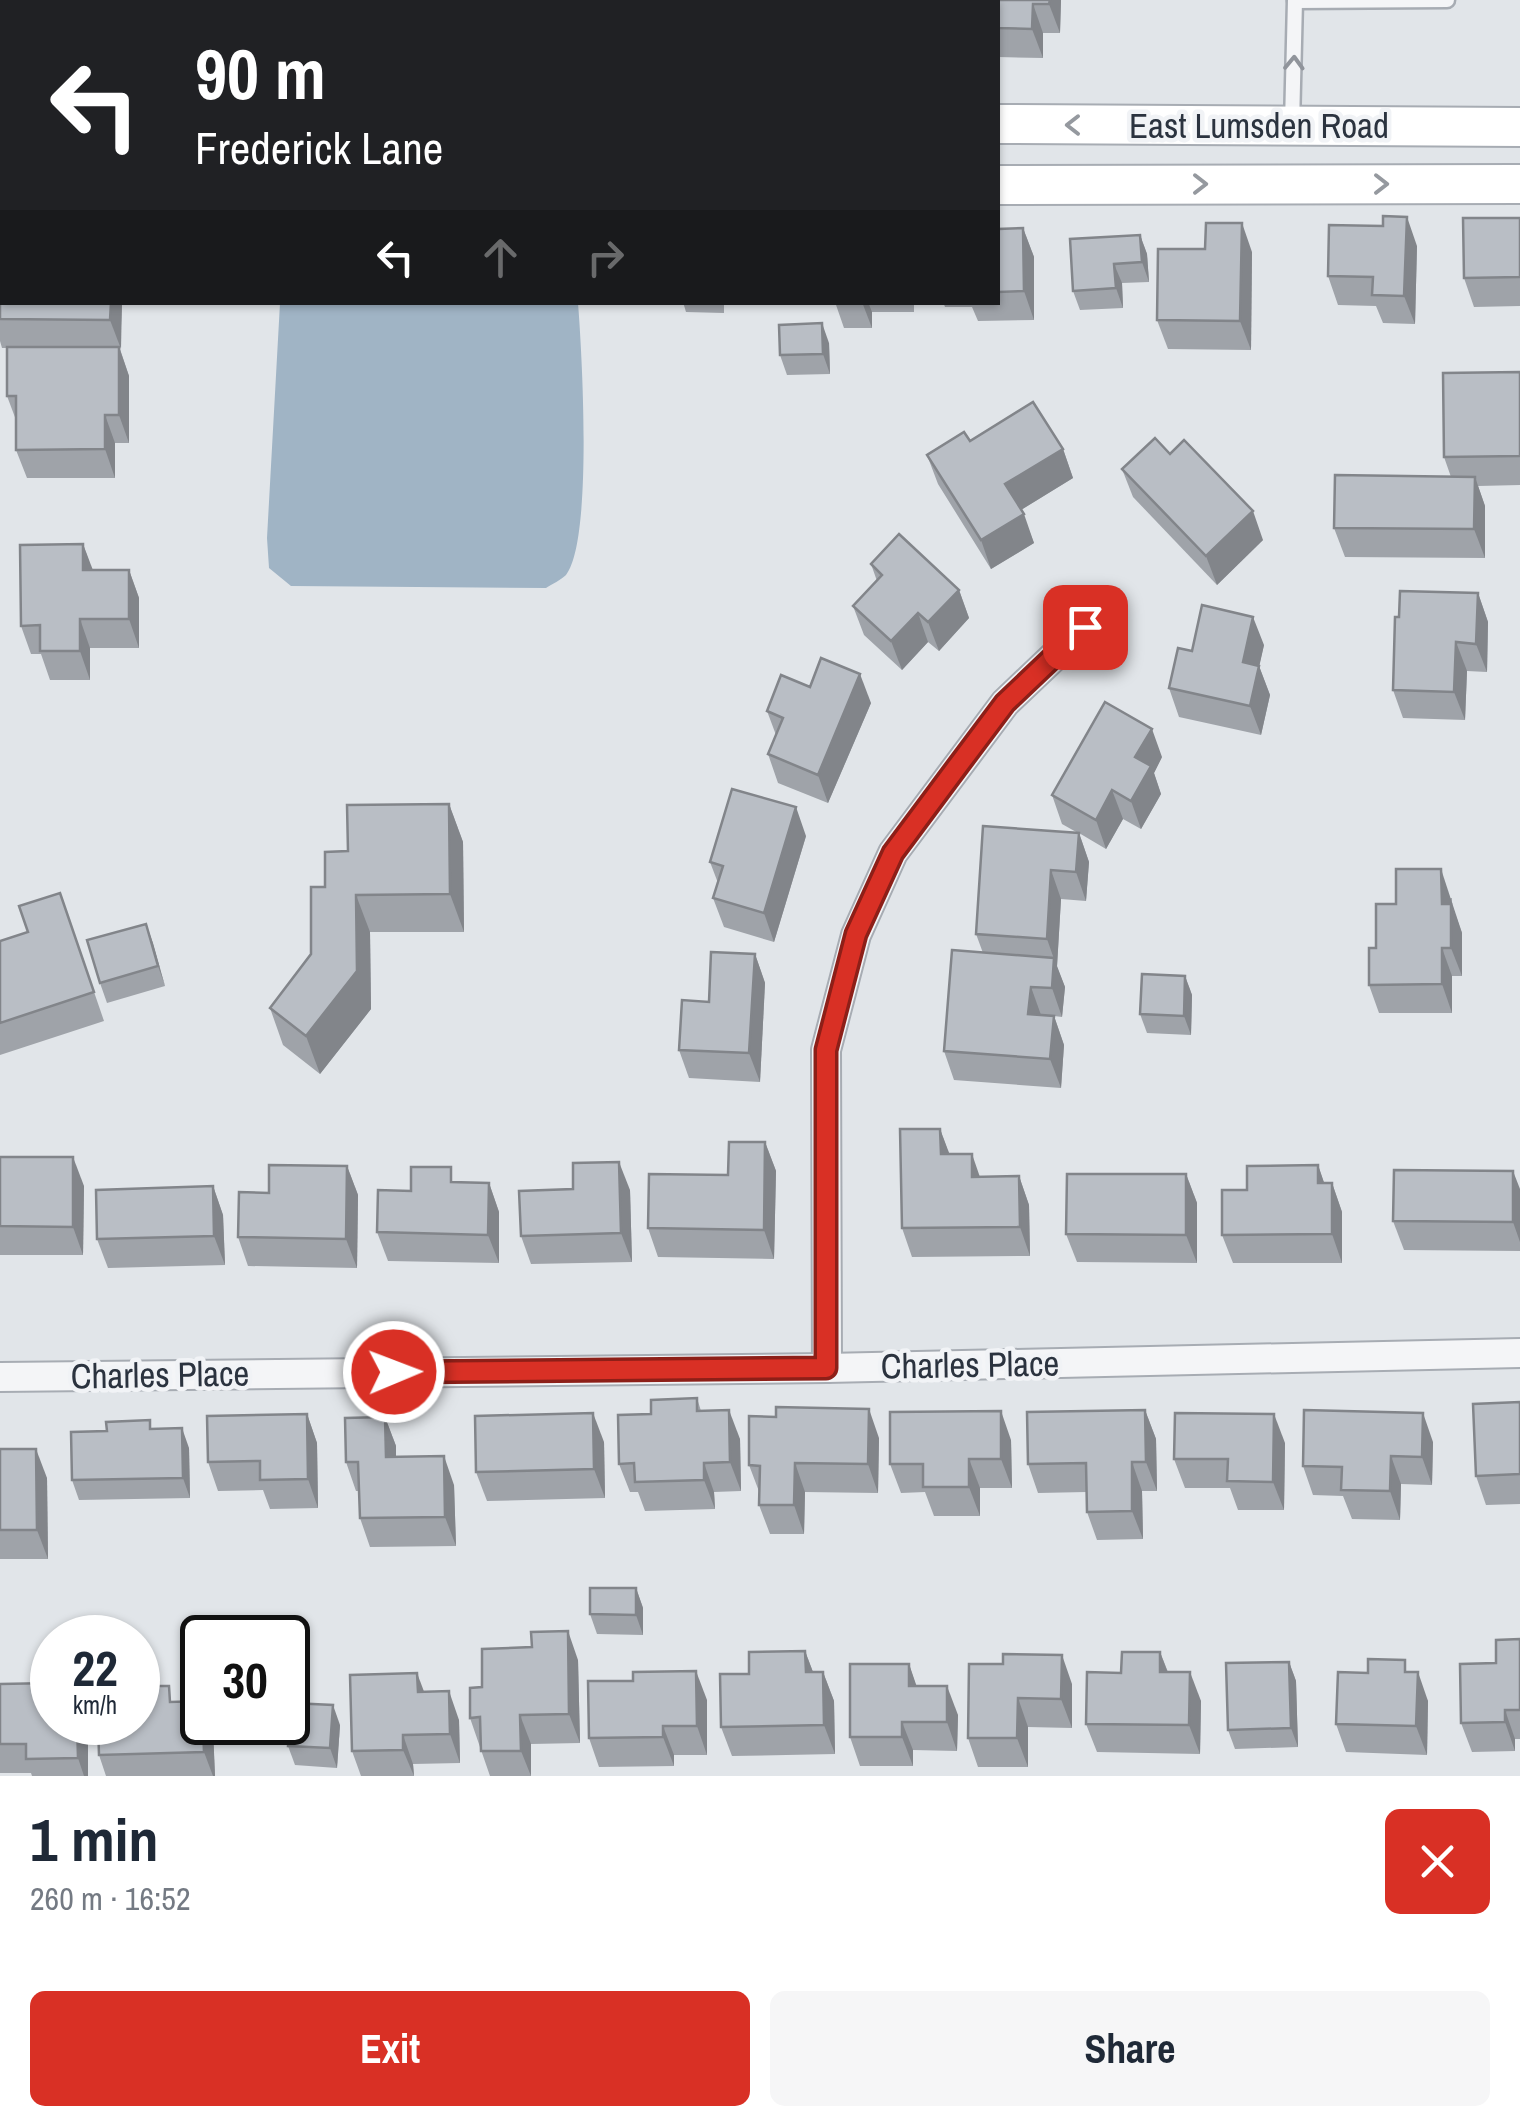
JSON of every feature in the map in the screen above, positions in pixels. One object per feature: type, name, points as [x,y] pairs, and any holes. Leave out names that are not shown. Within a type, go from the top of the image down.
[{"type":"main road","name":"East Lumsden Road","points":[[1000,124],[1520,126]]},
{"type":"main road","name":"East Lumsden Road","points":[[1000,185],[1520,184]]},
{"type":"street","points":[[826,1368],[826,1050],[856,934],[893,853],[960,763],[1005,703],[1085,627]]},
{"type":"street","name":"Charles Place","points":[[0,1377],[826,1368],[1520,1353]]},
{"type":"lane","points":[[1292,126],[1295,0],[1446,0]]},
{"type":"water","points":[[280,305],[578,305],[583,486],[580,525],[566,575],[546,588],[291,586],[269,568],[267,538]]},
{"type":"building","points":[[1000,0],[1050,0],[1049,4],[1033,4],[1032,29],[1000,28]]},
{"type":"building","points":[[1383,216],[1407,217],[1404,296],[1372,295],[1373,277],[1328,276],[1329,225],[1383,226]]},
{"type":"building","points":[[1463,218],[1520,218],[1520,277],[1464,278]]},
{"type":"building","points":[[1206,223],[1242,223],[1240,321],[1157,320],[1158,249],[1205,249]]},
{"type":"building","points":[[1023,228],[1024,291],[1000,292],[1000,229]]},
{"type":"building","points":[[1140,235],[1142,262],[1114,264],[1116,288],[1073,291],[1070,239]]},
{"type":"building","points":[[0,305],[111,305],[110,320],[0,319]]},
{"type":"building","points":[[822,323],[823,354],[780,355],[779,325]]},
{"type":"building","points":[[7,347],[119,347],[119,415],[105,415],[105,449],[16,450],[16,396],[7,396]]},
{"type":"building","points":[[1520,372],[1520,456],[1444,457],[1443,373]]},
{"type":"building","points":[[1033,402],[1063,449],[1005,484],[1024,514],[981,540],[927,455],[964,432],[970,441]]},
{"type":"building","points":[[1155,438],[1170,454],[1184,440],[1253,511],[1206,556],[1122,469]]},
{"type":"building","points":[[1335,475],[1475,477],[1474,529],[1334,528]]},
{"type":"building","points":[[899,534],[959,590],[928,622],[918,613],[891,641],[853,606],[882,575],[871,564]]},
{"type":"building","points":[[83,544],[83,570],[129,570],[129,619],[80,619],[80,651],[40,651],[40,625],[21,626],[20,545]]},
{"type":"building","points":[[1400,591],[1478,593],[1476,644],[1456,642],[1454,692],[1393,690],[1395,617],[1399,617]]},
{"type":"building","points":[[1202,605],[1253,617],[1243,662],[1259,666],[1250,706],[1169,688],[1178,648],[1192,651]]},
{"type":"building","points":[[821,658],[860,674],[818,775],[768,754],[783,718],[767,711],[781,675],[810,687]]},
{"type":"building","points":[[1105,702],[1152,729],[1135,757],[1151,766],[1131,801],[1112,790],[1096,820],[1052,795]]},
{"type":"building","points":[[732,789],[796,807],[764,913],[713,898],[723,866],[710,862]]},
{"type":"building","points":[[449,804],[450,894],[356,895],[357,971],[306,1036],[270,1008],[311,954],[311,887],[325,887],[325,852],[348,851],[347,805]]},
{"type":"building","points":[[983,826],[1079,833],[1076,872],[1051,870],[1047,939],[976,934]]},
{"type":"building","points":[[1396,869],[1441,869],[1442,904],[1451,904],[1451,948],[1442,948],[1442,984],[1369,985],[1369,948],[1376,948],[1376,904],[1396,904]]},
{"type":"building","points":[[60,893],[94,992],[0,1023],[0,941],[28,932],[19,906]]},
{"type":"building","points":[[146,924],[158,966],[100,983],[87,940]]},
{"type":"building","points":[[952,950],[1054,958],[1052,988],[1031,987],[1028,1014],[1054,1016],[1050,1059],[944,1051]]},
{"type":"building","points":[[711,952],[755,954],[749,1053],[679,1050],[682,1000],[709,1002]]},
{"type":"building","points":[[1142,974],[1185,976],[1184,1016],[1140,1014]]},
{"type":"building","points":[[900,1129],[940,1129],[941,1154],[972,1154],[972,1177],[1019,1176],[1020,1227],[902,1228]]},
{"type":"building","points":[[729,1142],[765,1142],[764,1230],[648,1228],[649,1174],[728,1175]]},
{"type":"building","points":[[0,1157],[73,1157],[73,1227],[0,1226]]},
{"type":"building","points":[[619,1162],[621,1233],[521,1236],[519,1191],[573,1189],[573,1163]]},
{"type":"building","points":[[269,1165],[347,1166],[346,1239],[238,1237],[239,1192],[269,1193]]},
{"type":"building","points":[[1318,1165],[1318,1183],[1332,1183],[1332,1234],[1222,1235],[1222,1190],[1247,1190],[1247,1166]]},
{"type":"building","points":[[411,1167],[451,1167],[451,1182],[489,1183],[488,1235],[377,1232],[378,1190],[411,1191]]},
{"type":"building","points":[[1394,1170],[1513,1171],[1513,1222],[1393,1221]]},
{"type":"building","points":[[1067,1174],[1186,1174],[1186,1235],[1066,1234]]},
{"type":"building","points":[[213,1186],[214,1236],[97,1239],[96,1190]]},
{"type":"building","points":[[697,1398],[697,1411],[729,1410],[730,1462],[704,1463],[704,1480],[635,1482],[634,1463],[619,1464],[618,1415],[651,1414],[651,1400]]},
{"type":"building","points":[[1520,1402],[1520,1474],[1476,1476],[1473,1404]]},
{"type":"building","points":[[776,1407],[869,1409],[868,1464],[795,1463],[794,1505],[759,1505],[760,1466],[749,1465],[749,1416],[776,1417]]},
{"type":"building","points":[[1145,1410],[1146,1462],[1132,1462],[1132,1511],[1087,1512],[1086,1463],[1028,1464],[1027,1412]]},
{"type":"building","points":[[1304,1410],[1423,1413],[1422,1457],[1391,1456],[1390,1491],[1341,1490],[1342,1467],[1303,1466]]},
{"type":"building","points":[[1001,1411],[1001,1459],[969,1459],[969,1487],[923,1487],[923,1464],[890,1464],[890,1412]]},
{"type":"building","points":[[593,1413],[594,1469],[476,1472],[475,1416]]},
{"type":"building","points":[[1175,1413],[1274,1414],[1273,1482],[1227,1481],[1228,1459],[1174,1459]]},
{"type":"building","points":[[307,1414],[308,1479],[260,1480],[260,1461],[208,1462],[207,1416]]},
{"type":"building","points":[[385,1417],[386,1457],[444,1456],[445,1517],[360,1518],[358,1462],[346,1462],[345,1418]]},
{"type":"building","points":[[150,1420],[150,1429],[182,1428],[183,1478],[72,1480],[71,1432],[107,1431],[106,1422]]},
{"type":"building","points":[[0,1449],[36,1449],[37,1530],[0,1530]]},
{"type":"building","points":[[590,1588],[636,1588],[636,1615],[590,1614]]},
{"type":"building","points":[[568,1631],[569,1714],[520,1715],[521,1751],[481,1751],[480,1717],[470,1718],[470,1688],[482,1687],[482,1649],[532,1647],[531,1632]]},
{"type":"building","points":[[1520,1639],[1520,1710],[1505,1710],[1505,1722],[1461,1723],[1460,1664],[1496,1663],[1496,1640]]},
{"type":"building","points":[[805,1651],[806,1672],[823,1672],[824,1725],[721,1727],[720,1674],[749,1674],[749,1652]]},
{"type":"building","points":[[1122,1652],[1160,1652],[1160,1672],[1190,1672],[1189,1725],[1086,1724],[1087,1672],[1121,1673]]},
{"type":"building","points":[[1003,1654],[1062,1655],[1061,1699],[1018,1698],[1017,1738],[968,1738],[969,1664],[1003,1664]]},
{"type":"building","points":[[1368,1659],[1405,1660],[1405,1672],[1418,1672],[1416,1726],[1336,1724],[1338,1672],[1368,1673]]},
{"type":"building","points":[[1289,1662],[1291,1728],[1228,1730],[1226,1663]]},
{"type":"building","points":[[850,1664],[909,1664],[909,1686],[947,1686],[947,1722],[902,1722],[902,1737],[850,1737]]},
{"type":"building","points":[[696,1671],[697,1726],[663,1726],[663,1737],[589,1738],[588,1681],[633,1681],[633,1672]]},
{"type":"building","points":[[417,1673],[418,1692],[449,1691],[450,1734],[403,1735],[403,1750],[352,1751],[350,1675]]},
{"type":"building","points":[[30,1683],[30,1745],[78,1745],[78,1758],[26,1759],[26,1744],[0,1744],[0,1684]]},
{"type":"building","points":[[160,1686],[169,1686],[170,1702],[180,1702],[180,1745],[204,1745],[204,1752],[99,1755],[99,1745],[160,1745]]},
{"type":"building","points":[[310,1704],[333,1705],[330,1748],[288,1746],[310,1745]]},
{"type":"route","points":[[394,1372],[826,1368],[826,1050],[856,934],[893,853],[960,763],[1005,703],[1085,627]]}]
